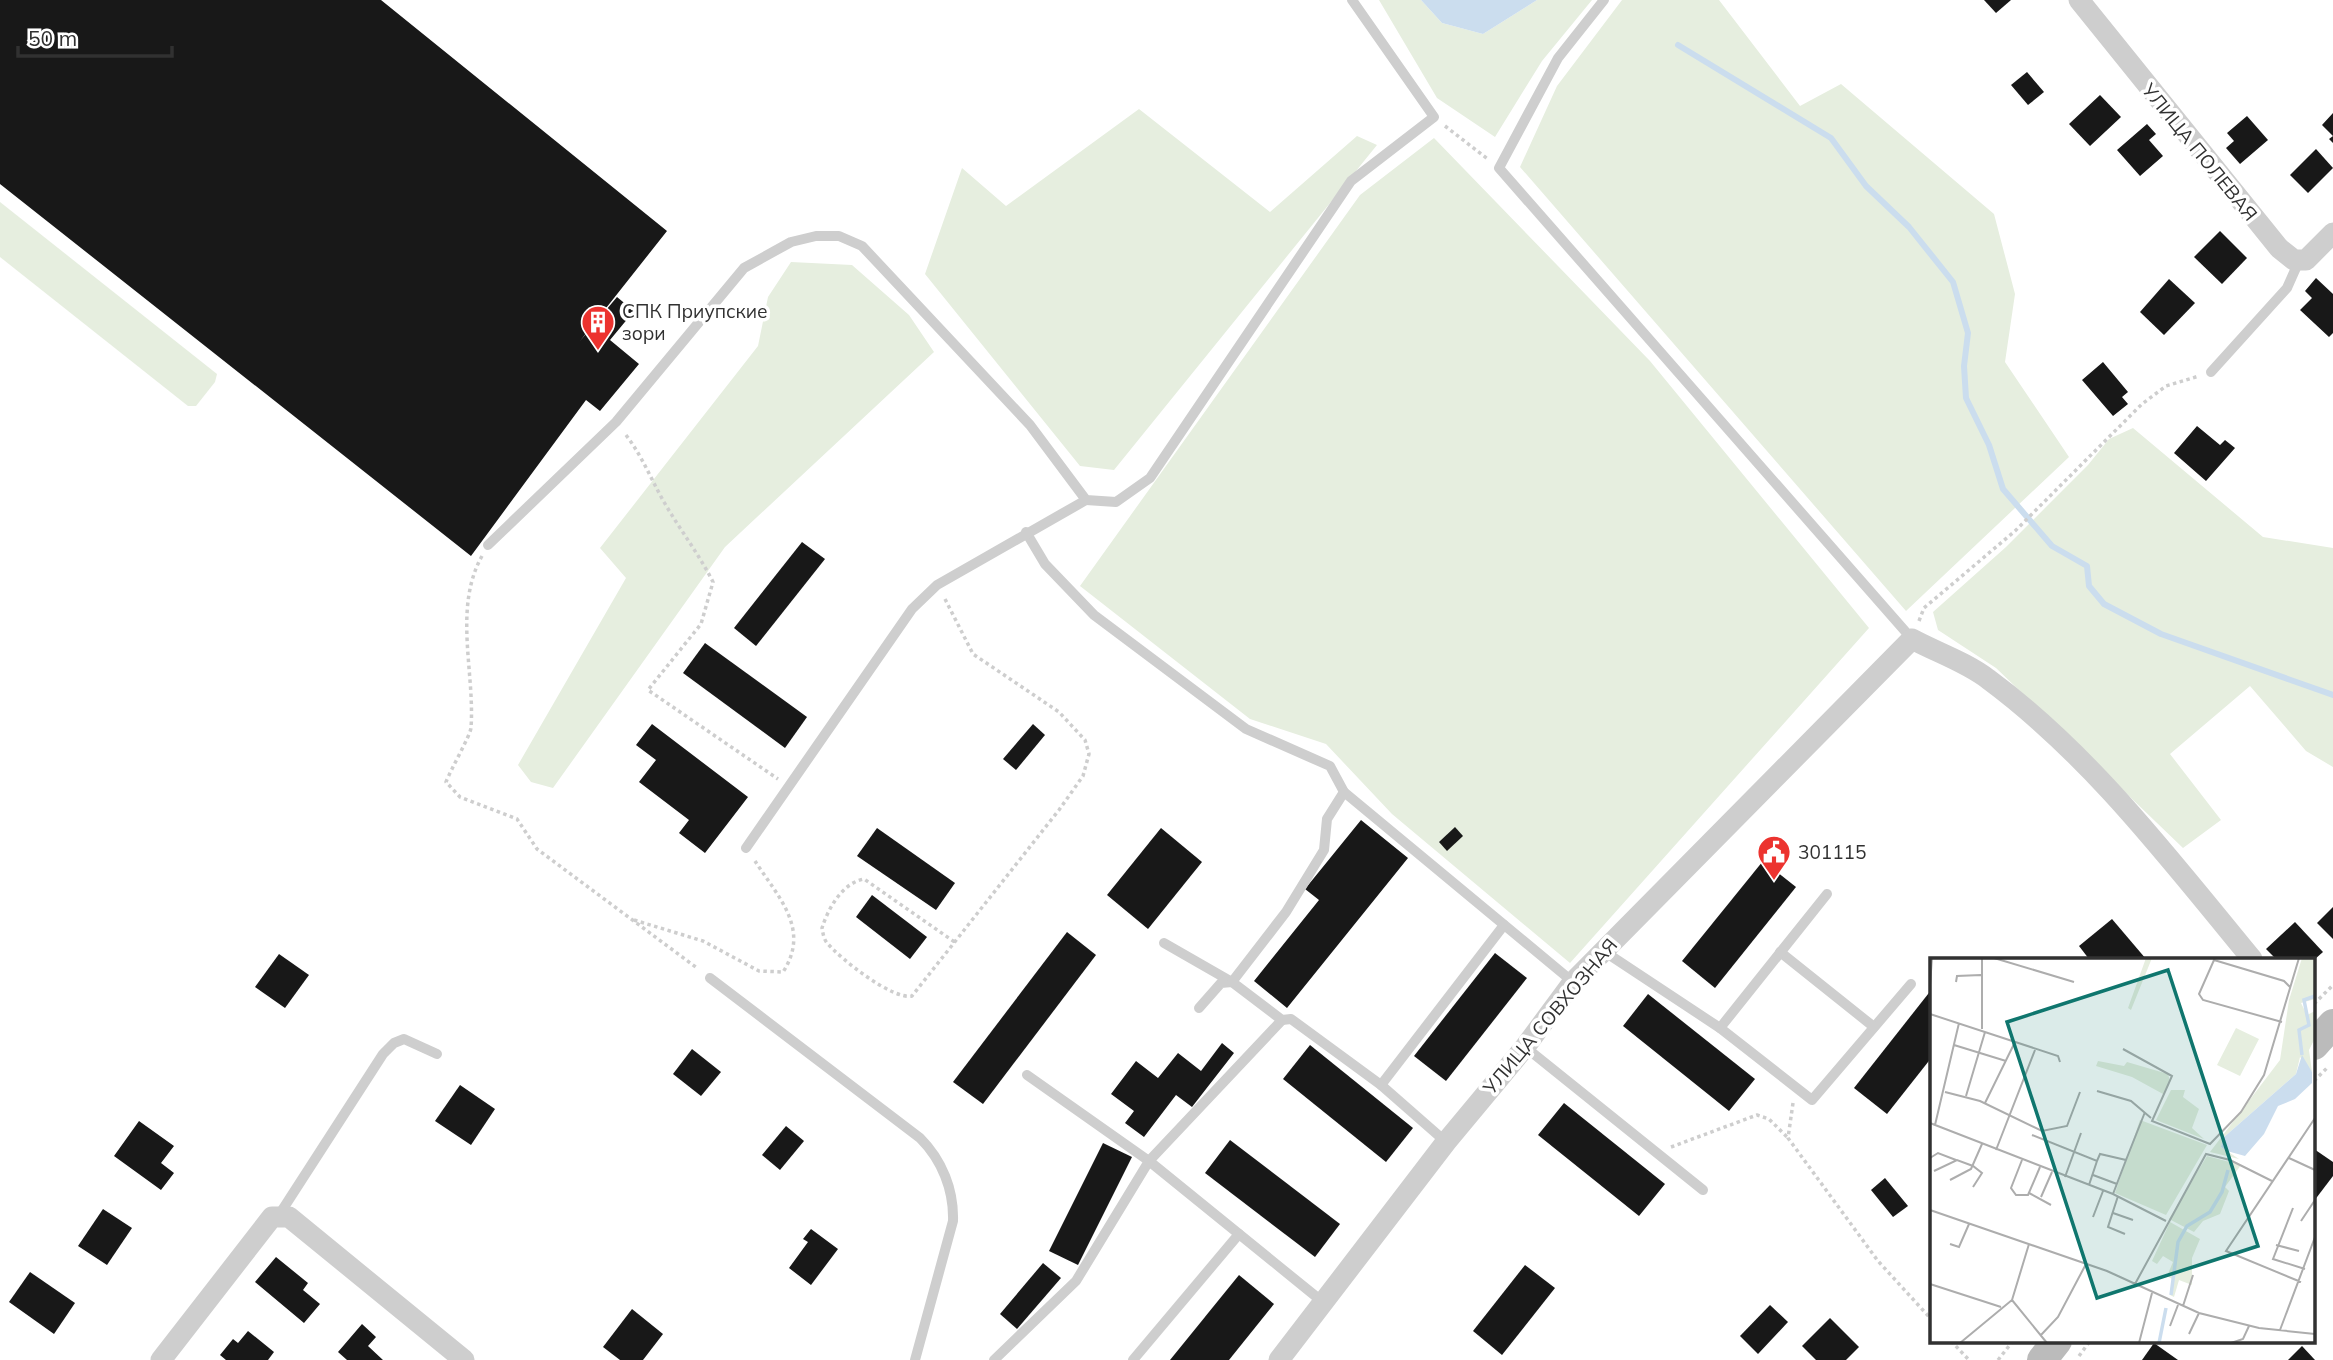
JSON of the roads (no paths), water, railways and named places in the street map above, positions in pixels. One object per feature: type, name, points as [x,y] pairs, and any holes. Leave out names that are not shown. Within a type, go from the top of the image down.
[{"type":"main road","points":[[2042,1360],[2056,1342]]},
{"type":"street","name":"УЛИЦА ПОЛЕВАЯ","points":[[2079,0],[2278,248],[2299,261]]},
{"type":"street","points":[[2299,261],[2314,254],[2333,233]]},
{"type":"street","points":[[1912,639],[1986,678],[2067,748],[2146,830],[2251,958]]},
{"type":"street","name":"УЛИЦА СОВХОЗНАЯ","points":[[1279,1360],[1573,982],[1912,639]]},
{"type":"street","points":[[169,1357],[272,1217],[279,1215],[289,1217],[464,1360]]},
{"type":"lane","points":[[746,848],[787,785],[912,609],[937,585],[1026,532],[1086,500],[1116,502],[1150,478],[1351,181],[1434,117],[1352,0]]},
{"type":"lane","points":[[1604,0],[1558,58],[1499,168],[1912,639]]},
{"type":"lane","points":[[488,545],[616,422],[744,268],[791,242],[816,236],[839,236],[862,246],[1030,425],[1086,500]]},
{"type":"lane","points":[[2211,372],[2287,288],[2299,261]]},
{"type":"lane","points":[[1026,532],[1045,564],[1094,615],[1246,729],[1330,766],[1344,792],[1573,982]]},
{"type":"lane","points":[[1199,1008],[1221,983],[1232,982],[1286,912],[1324,850],[1327,819],[1344,792]]},
{"type":"lane","points":[[1720,1028],[1827,894]]},
{"type":"lane","points":[[1381,1085],[1504,925]]},
{"type":"lane","points":[[1164,943],[1232,982],[1282,1020]]},
{"type":"lane","points":[[1602,950],[1720,1028],[1812,1100],[1911,984]]},
{"type":"lane","points":[[1780,952],[1874,1027]]},
{"type":"lane","points":[[710,978],[920,1139],[941,1167],[952,1203],[953,1221],[915,1360]]},
{"type":"lane","points":[[994,1360],[1076,1281],[1149,1161],[1282,1020],[1291,1019],[1381,1085],[1446,1142]]},
{"type":"lane","points":[[279,1215],[383,1054],[394,1043],[404,1039],[437,1054]]},
{"type":"lane","points":[[1525,1047],[1703,1190]]},
{"type":"lane","points":[[1027,1075],[1149,1161],[1324,1303]]},
{"type":"lane","points":[[1133,1360],[1239,1234]]},
{"type":"water","points":[[1421,0],[1537,0],[1483,34],[1442,23]]},
{"type":"waterway","points":[[1678,45],[1831,138],[1866,186],[1909,227],[1953,282],[1968,333],[1964,366],[1966,398],[1989,445],[2003,489],[2052,546],[2087,566],[2089,586],[2104,604],[2161,634],[2333,695]]},
{"type":"place","name":"СПК Приупские зори","points":[[598,352]]},
{"type":"place","name":"301115","points":[[1774,882]]}]
